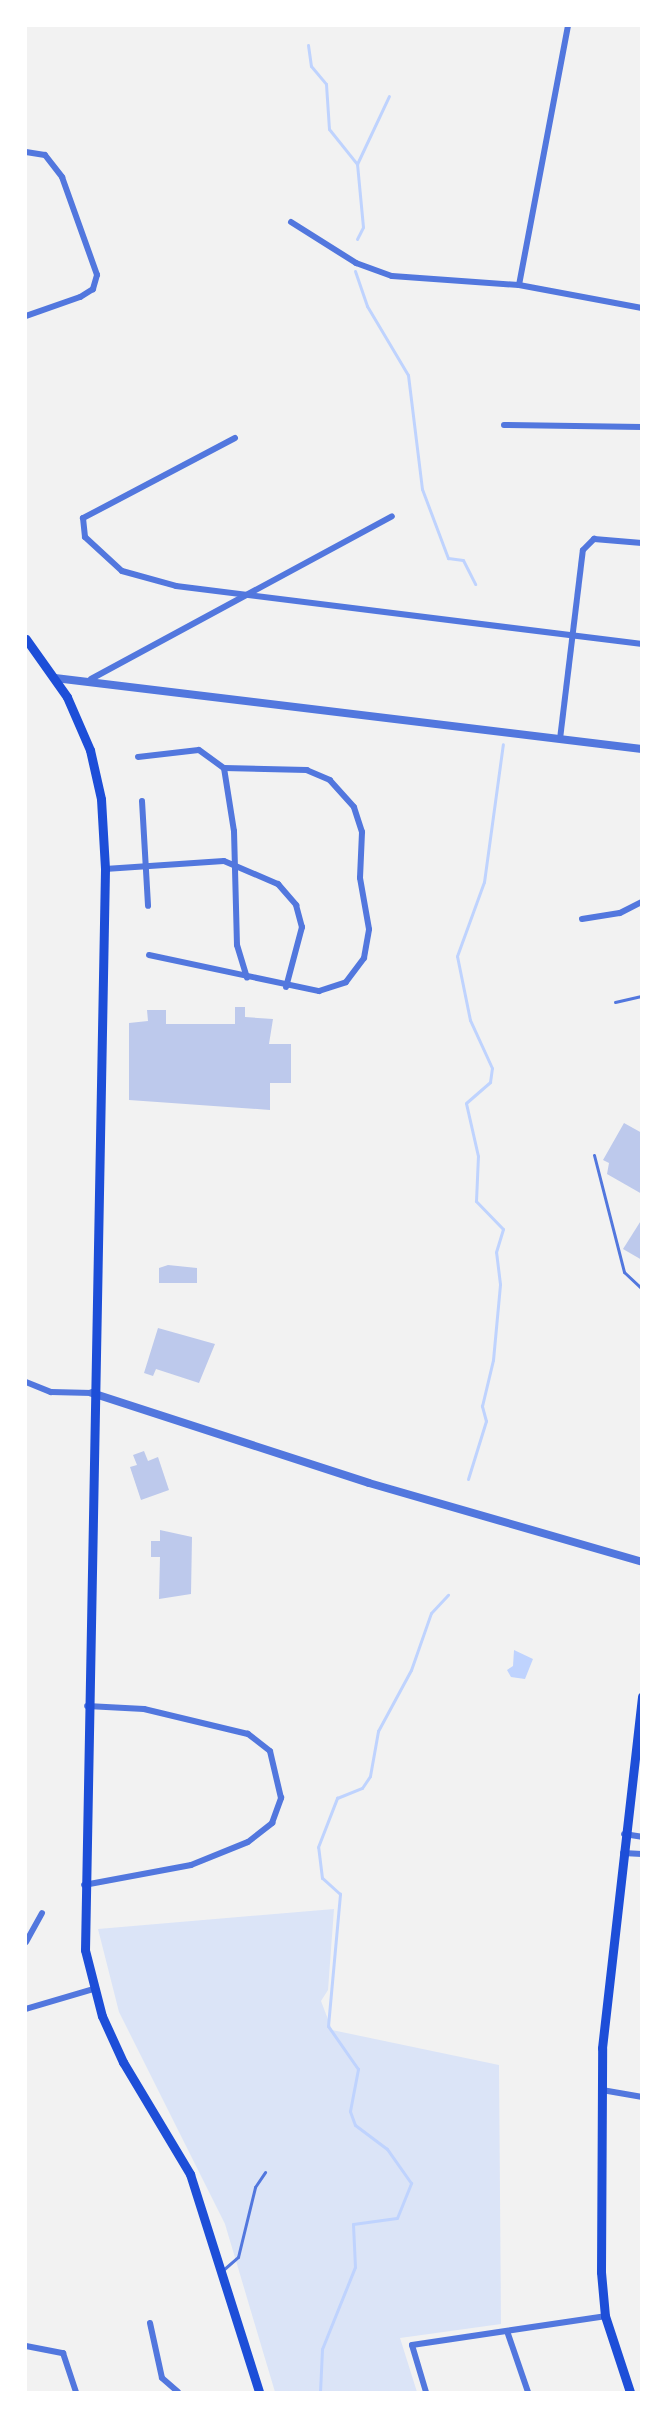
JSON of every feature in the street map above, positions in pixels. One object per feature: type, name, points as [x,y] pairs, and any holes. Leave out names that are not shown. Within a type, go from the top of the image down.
[{"type":"main road","points":[[26,639],[55,678],[80,724],[97,776],[105,868],[92,1392],[83,1885],[85,1950],[93,1989],[123,2062],[190,2174],[223,2270],[259,2392]]},
{"type":"main road","points":[[630,2392],[605,2316],[602,2090],[604,2006],[642,1696]]},
{"type":"street","points":[[519,285],[568,26]]},
{"type":"street","points":[[26,152],[45,155],[62,177],[97,275],[93,289],[80,297],[26,316]]},
{"type":"street","points":[[291,222],[356,263],[392,276],[519,285],[642,308]]},
{"type":"street","points":[[504,425],[642,428]]},
{"type":"street","points":[[236,438],[89,515],[80,522],[85,537],[122,571],[245,596],[642,644]]},
{"type":"street","points":[[91,679],[392,516]]},
{"type":"street","points":[[561,739],[583,550],[594,539],[642,543]]},
{"type":"street","points":[[55,678],[91,679],[642,749]]},
{"type":"street","points":[[138,757],[199,750],[224,768],[288,768],[321,774],[339,789],[360,822],[360,879],[369,929],[364,958],[337,988],[286,987],[149,956]]},
{"type":"street","points":[[224,768],[233,814],[237,945],[247,977]]},
{"type":"street","points":[[142,801],[148,906]]},
{"type":"street","points":[[105,868],[233,863],[278,884],[296,905],[302,937],[286,987]]},
{"type":"street","points":[[582,919],[620,913],[642,902]]},
{"type":"street","points":[[26,1382],[51,1392],[92,1392],[369,1483],[642,1562]]},
{"type":"street","points":[[83,1885],[191,1865],[248,1842],[272,1823],[281,1798],[270,1751],[248,1734],[154,1711],[87,1706]]},
{"type":"street","points":[[624,1834],[642,1836]]},
{"type":"street","points":[[622,1853],[642,1854]]},
{"type":"street","points":[[26,1942],[42,1913]]},
{"type":"street","points":[[26,2009],[93,1989]]},
{"type":"street","points":[[602,2090],[642,2097]]},
{"type":"street","points":[[426,2392],[412,2345],[605,2316]]},
{"type":"street","points":[[150,2323],[162,2378],[178,2392]]},
{"type":"street","points":[[507,2331],[528,2392]]},
{"type":"street","points":[[26,2346],[63,2353],[76,2392]]},
{"type":"lane","points":[[615,1002],[642,996]]},
{"type":"lane","points":[[594,1155],[624,1272],[642,1289]]},
{"type":"lane","points":[[223,2270],[238,2257],[255,2187],[265,2172]]},
{"type":"shaded area","points":[[334,1909],[328,1990],[321,2001],[332,2030],[499,2065],[501,2324],[400,2338],[417,2392],[275,2392],[225,2224],[119,2012],[98,1929]]},
{"type":"water","points":[[514,1650],[533,1659],[525,1679],[511,1677],[507,1670],[513,1666]]},
{"type":"building","points":[[235,1007],[245,1007],[245,1017],[273,1019],[269,1044],[291,1044],[291,1083],[270,1083],[270,1110],[129,1100],[129,1023],[148,1021],[147,1010],[166,1010],[166,1024],[235,1024]]},
{"type":"building","points":[[624,1123],[642,1133],[642,1194],[607,1174],[609,1163],[603,1160]]},
{"type":"building","points":[[642,1219],[642,1260],[623,1249]]},
{"type":"building","points":[[168,1265],[197,1268],[197,1283],[159,1283],[159,1268]]},
{"type":"building","points":[[158,1328],[215,1344],[199,1383],[156,1369],[153,1376],[144,1373]]},
{"type":"building","points":[[144,1451],[148,1461],[158,1457],[169,1490],[141,1500],[130,1467],[137,1465],[133,1455]]},
{"type":"building","points":[[160,1530],[192,1537],[191,1594],[159,1599],[160,1557],[151,1557],[151,1541],[160,1541]]},
{"type":"waterway","points":[[308,45],[311,66],[326,84],[329,129],[357,164]]},
{"type":"waterway","points":[[357,239],[363,227],[357,164],[389,96]]},
{"type":"waterway","points":[[355,271],[367,306],[408,375],[422,489],[448,558],[463,560],[475,584]]},
{"type":"waterway","points":[[468,1479],[486,1421],[482,1406],[493,1360],[500,1284],[496,1252],[503,1229],[476,1201],[478,1156],[466,1103],[490,1082],[492,1068],[470,1020],[457,956],[484,882],[503,744]]},
{"type":"waterway","points":[[320,2392],[322,2349],[355,2267],[353,2224],[397,2218],[411,2183],[387,2149],[355,2125],[350,2111],[358,2069],[328,2026],[340,1894],[322,1878],[318,1847],[337,1798],[362,1788],[370,1776],[378,1731],[411,1670],[431,1613],[448,1595]]}]
